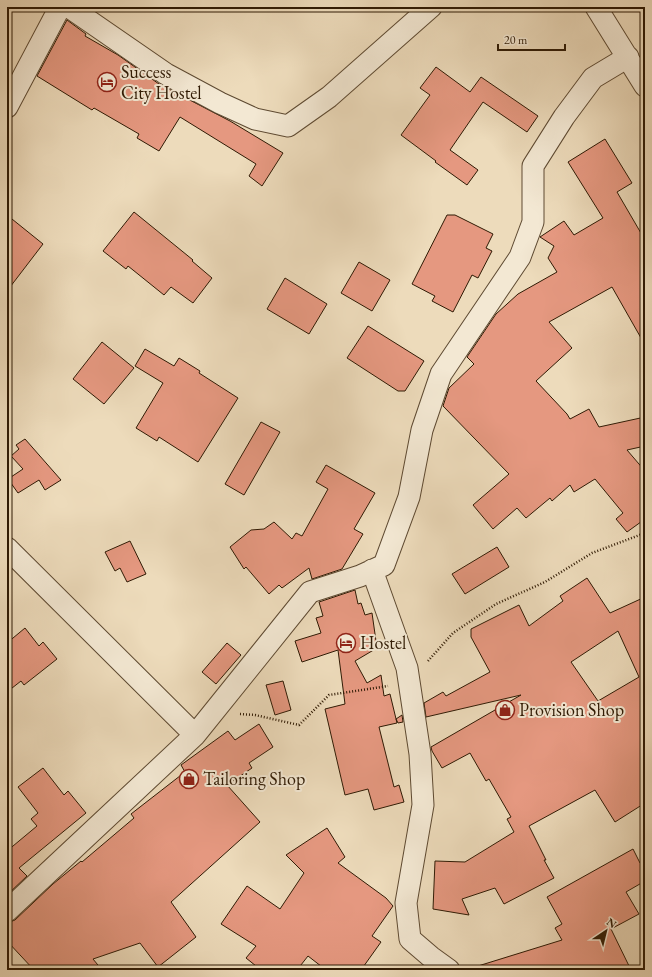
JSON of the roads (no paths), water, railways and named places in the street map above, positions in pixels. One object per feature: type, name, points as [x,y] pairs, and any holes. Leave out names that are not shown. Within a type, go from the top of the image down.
[{"type":"street","points":[[7,107],[60,7]]},
{"type":"street","points":[[69,7],[166,74],[220,104],[255,120],[288,126],[329,97],[431,7]]},
{"type":"street","points":[[596,7],[645,86]]},
{"type":"street","points":[[7,911],[195,735],[310,592],[384,565],[409,497],[422,430],[441,374],[520,256],[533,222],[533,166],[564,117],[593,78],[628,57]]},
{"type":"street","points":[[7,548],[195,735]]},
{"type":"street","points":[[372,570],[407,668],[420,754],[423,805],[406,903],[410,939],[449,970]]},
{"type":"place","name":"Success City Hostel","points":[[107,82]]},
{"type":"place","name":"Hostel","points":[[346,643]]},
{"type":"place","name":"Provision Shop","points":[[505,710]]},
{"type":"place","name":"Tailoring Shop","points":[[189,779]]}]
